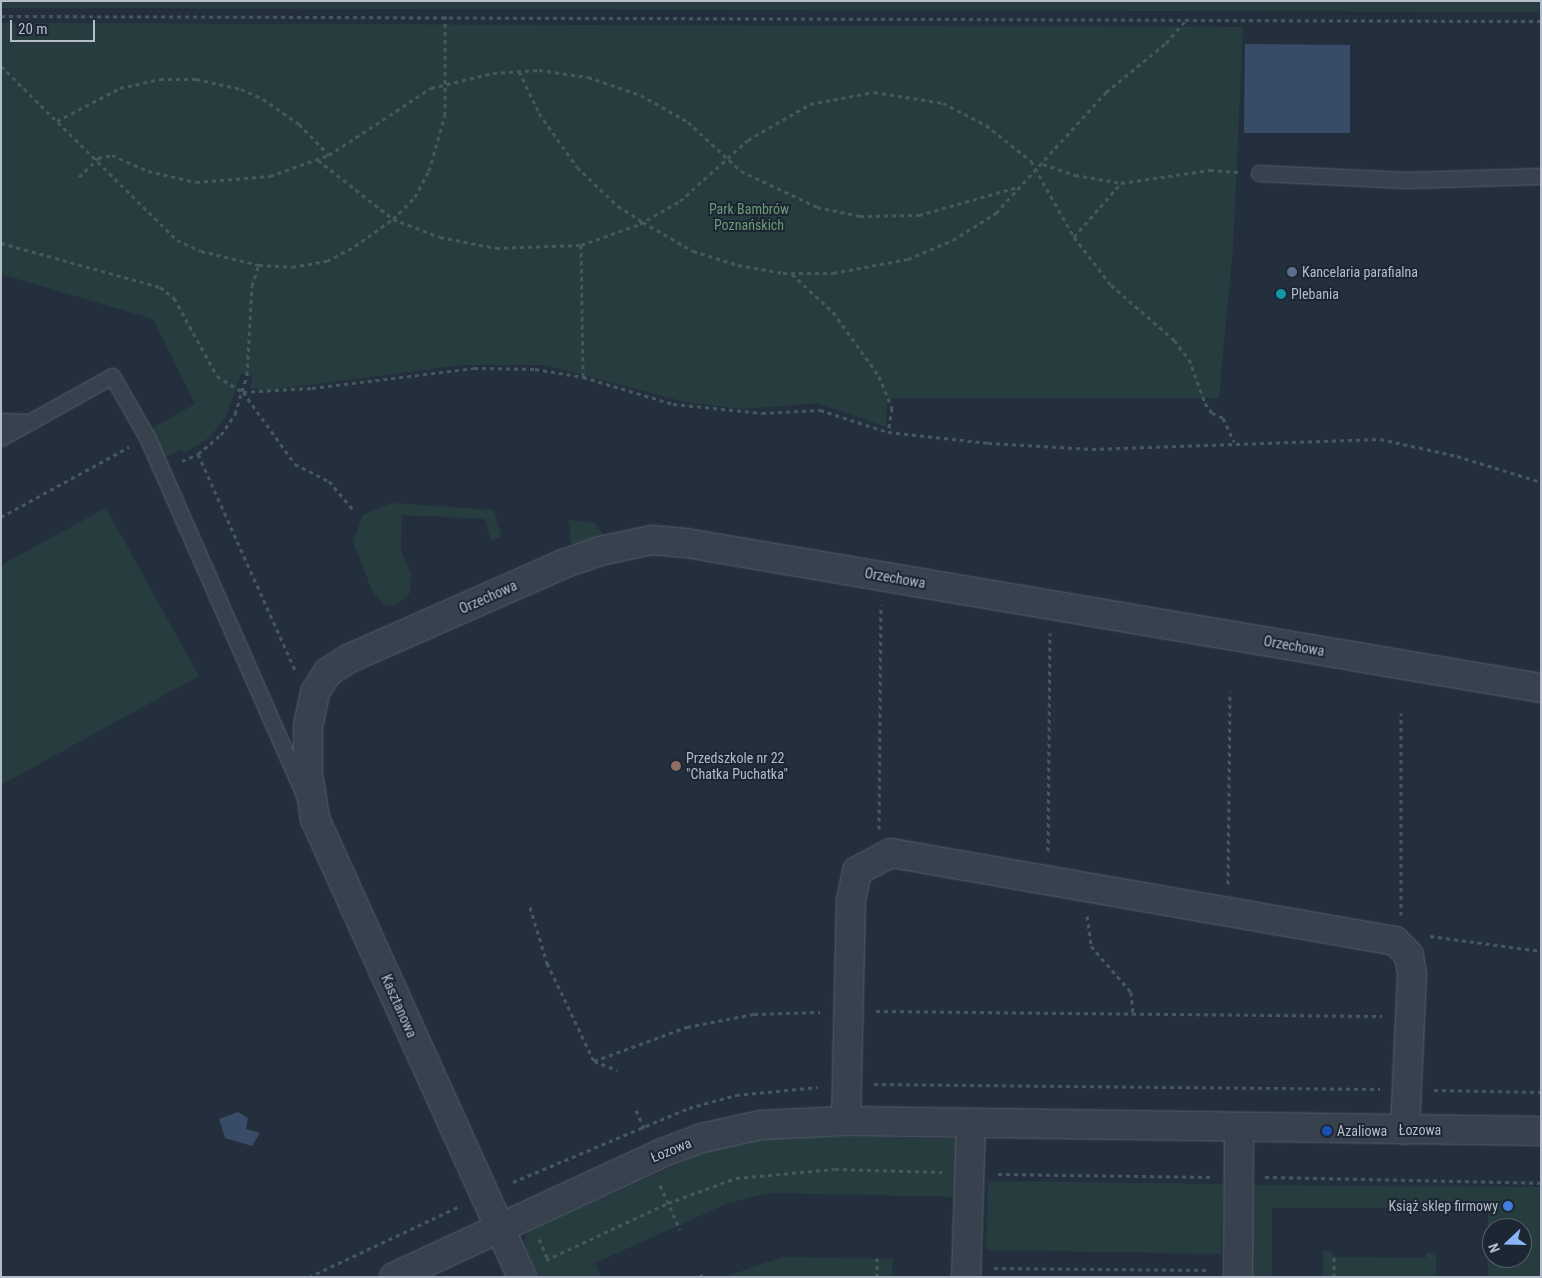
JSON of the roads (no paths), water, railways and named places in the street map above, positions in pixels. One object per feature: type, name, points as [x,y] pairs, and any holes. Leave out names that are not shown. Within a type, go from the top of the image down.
[{"type":"street","name":"Orzechowa","points":[[308,726],[315,692],[328,672],[348,659],[563,564],[624,545],[652,540],[686,543],[1541,688]]},
{"type":"street","name":"Kasztanowa","points":[[308,726],[308,774],[314,819],[499,1228],[532,1270]]},
{"type":"street","points":[[846,1122],[851,900],[857,871],[891,853],[1395,941],[1409,955],[1410,1017],[1405,1130]]},
{"type":"street","name":"Łozowa","points":[[394,1277],[648,1160],[736,1128],[846,1122],[1541,1131]]},
{"type":"street","points":[[966,1277],[971,1124]]},
{"type":"street","points":[[1238,1277],[1239,1128]]},
{"type":"lane","points":[[1259,173],[1407,180],[1541,176]]},
{"type":"lane","points":[[1,438],[112,376],[147,437],[162,469],[314,819]]},
{"type":"lane","points":[[1,421],[30,422]]},
{"type":"water","points":[[1245,44],[1350,45],[1350,133],[1244,133]]},
{"type":"water","points":[[238,1112],[248,1118],[246,1129],[260,1133],[252,1146],[225,1138],[219,1119]]},
{"type":"place","name":"Kancelaria parafialna","points":[[1292,272]]},
{"type":"place","name":"Plebania","points":[[1281,294]]},
{"type":"place","name":"Przedszkole nr 22 \"Chatka Puchatka\"","points":[[676,766]]},
{"type":"place","name":"Azaliowa","points":[[1327,1131]]},
{"type":"place","name":"Książ sklep firmowy","points":[[1508,1206]]},
{"type":"park label","name":"Park Bambrów Poznańskich","points":[[749,217]]}]
